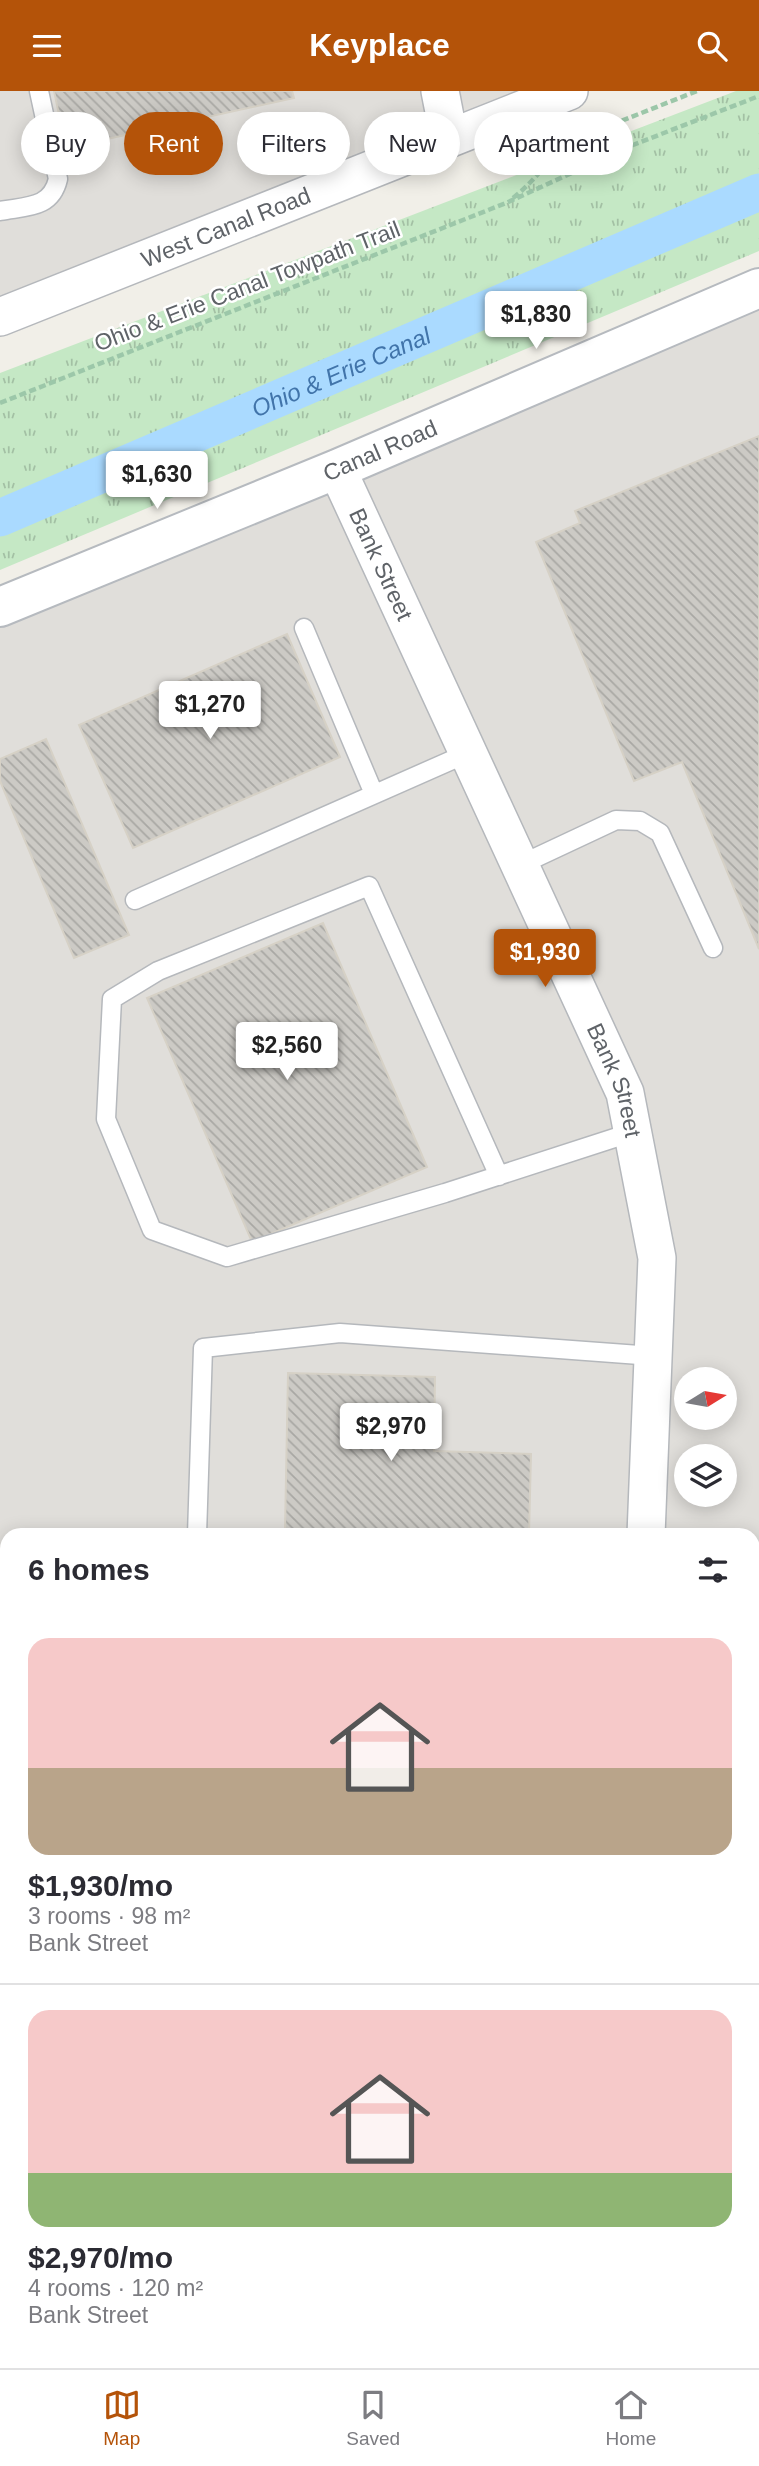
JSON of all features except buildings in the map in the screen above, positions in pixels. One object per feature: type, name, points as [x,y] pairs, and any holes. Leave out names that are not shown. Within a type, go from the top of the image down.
[{"type":"main road","name":"Canal Road","points":[[0,607],[337,469],[759,288]]},
{"type":"street","points":[[440,91],[444,112]]},
{"type":"street","name":"West Canal Road","points":[[460,133],[569,91]]},
{"type":"street","name":"West Canal Road","points":[[0,317],[364,171]]},
{"type":"street","name":"Bank Street","points":[[337,469],[625,1093],[657,1258],[646,1528]]},
{"type":"lane","points":[[0,211],[45,202],[55,193],[58,179],[39,91]]},
{"type":"lane","points":[[304,628],[374,794]]},
{"type":"lane","points":[[135,900],[468,753]]},
{"type":"lane","points":[[520,865],[616,820],[640,821],[660,833],[713,948]]},
{"type":"lane","points":[[499,1176],[369,885],[158,971],[112,999],[106,1119],[152,1230],[227,1257],[499,1176],[633,1132]]},
{"type":"lane","points":[[197,1528],[203,1348],[340,1333],[653,1356]]},
{"type":"path","name":"Ohio & Erie Canal Towpath Trail","points":[[506,203],[531,184],[568,142],[697,91]]},
{"type":"path","name":"Ohio & Erie Canal Towpath Trail","points":[[0,403],[506,203],[633,145],[759,96]]},
{"type":"shaded area","points":[[0,91],[569,91],[516,112],[474,112],[474,129],[460,134],[460,112],[364,112],[364,172],[0,317]]},
{"type":"shaded area","points":[[759,288],[759,1528],[0,1528],[0,607]]},
{"type":"green space","points":[[736,91],[759,91],[759,251],[0,570],[0,373],[517,175],[633,175],[633,130]]},
{"type":"waterway","name":"Ohio & Erie Canal","points":[[0,518],[759,192]]}]
